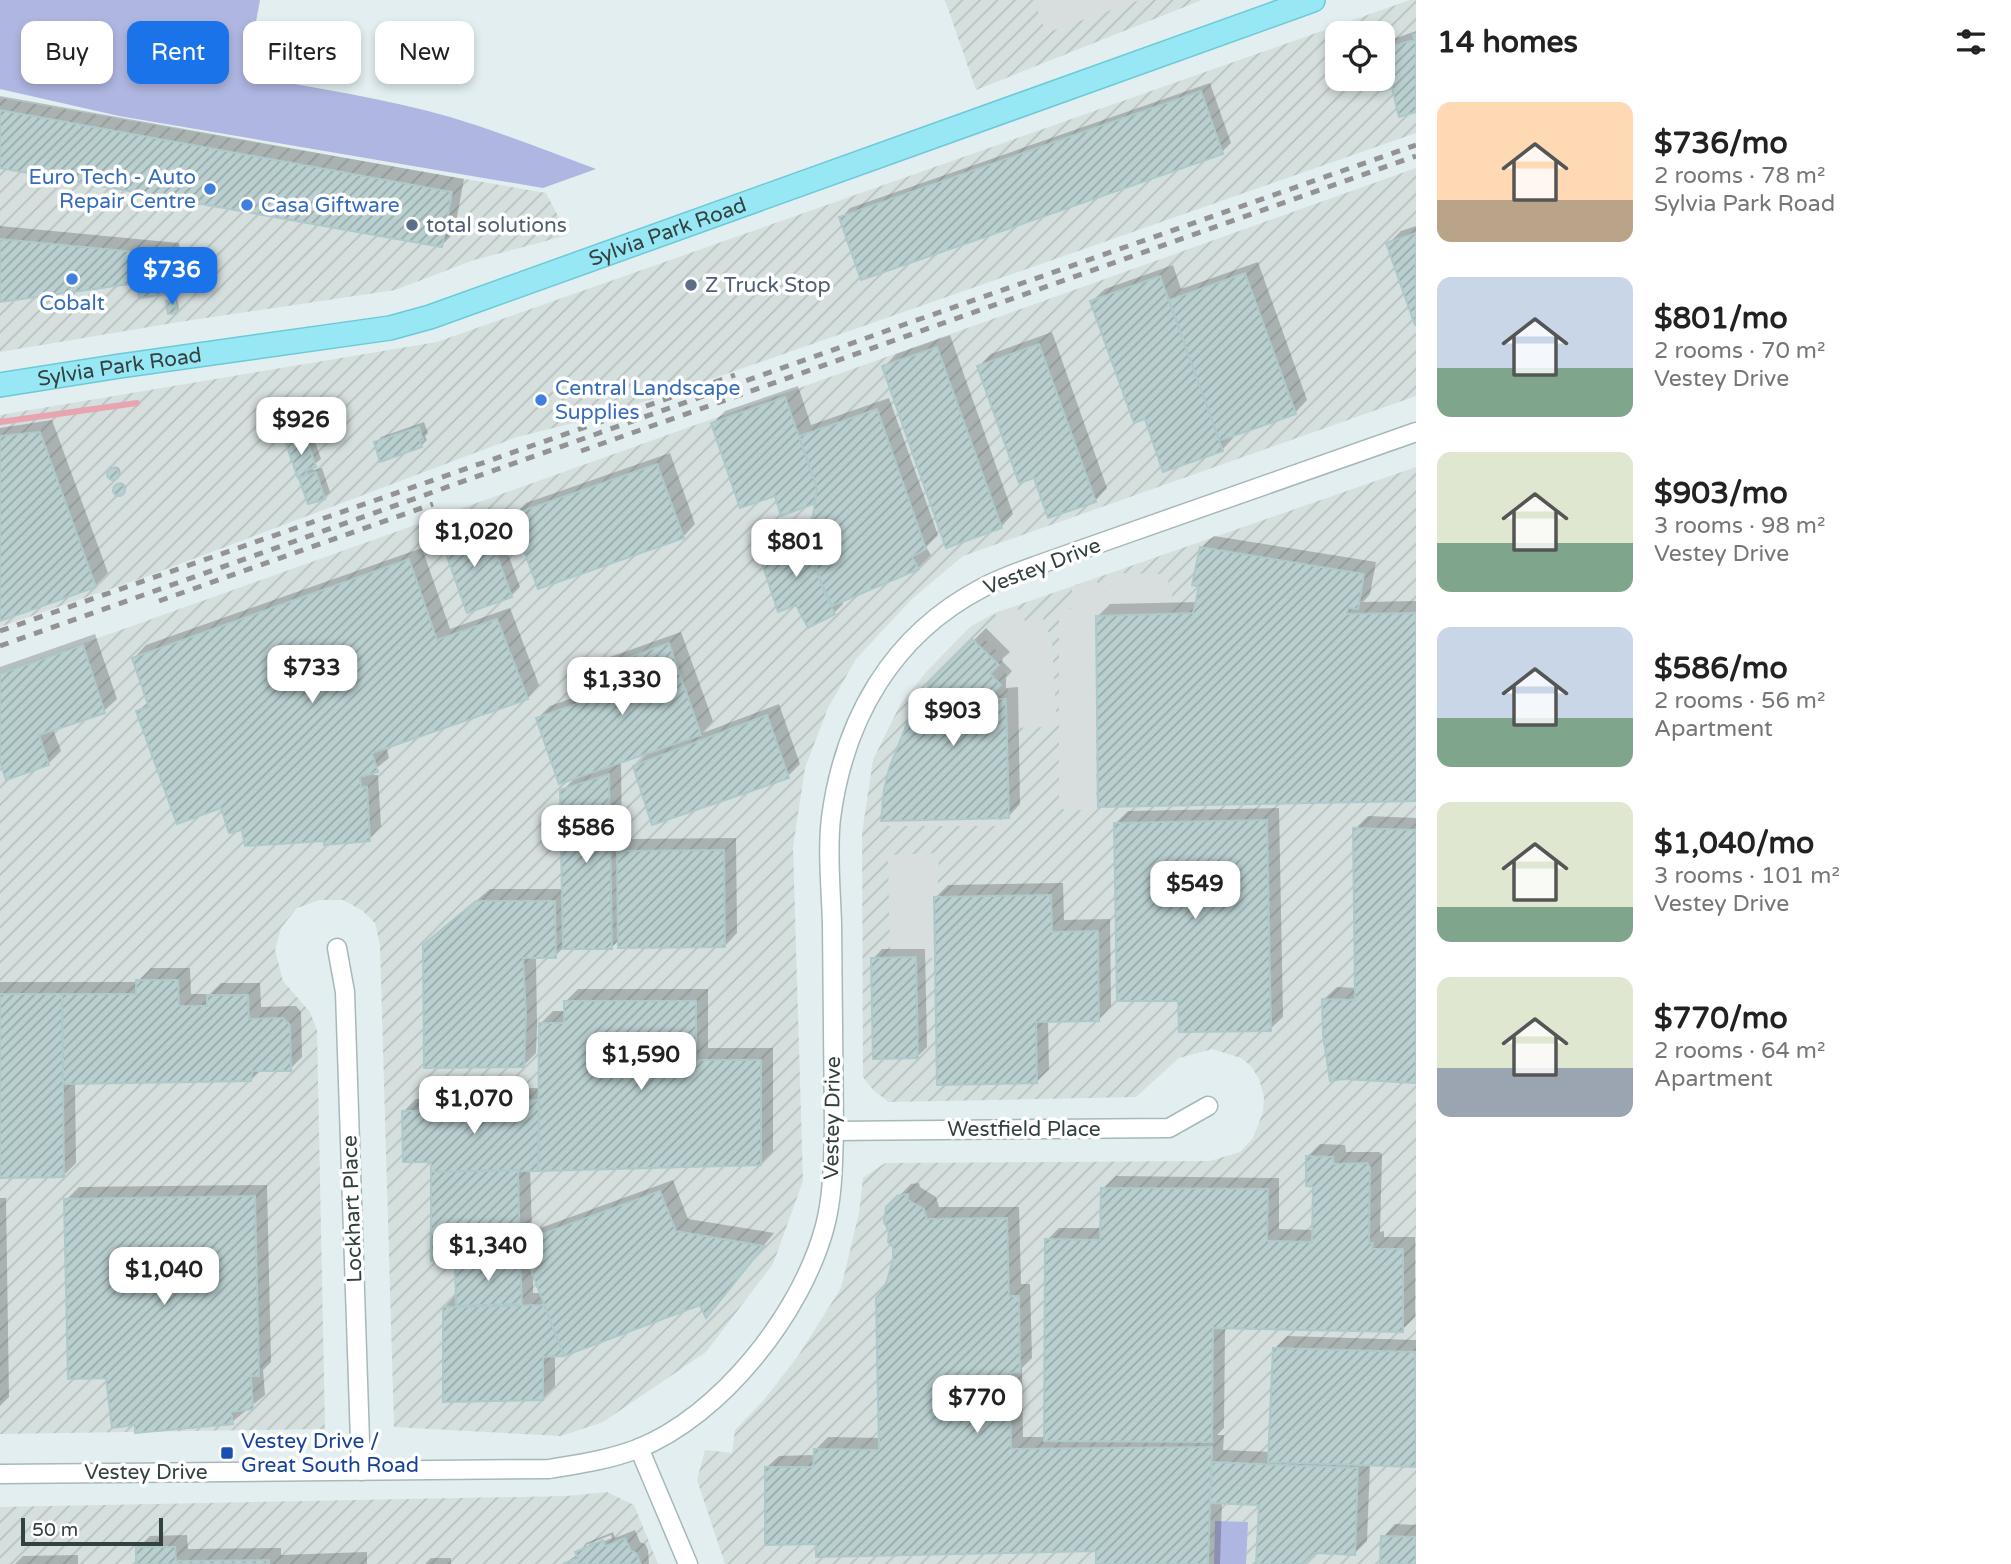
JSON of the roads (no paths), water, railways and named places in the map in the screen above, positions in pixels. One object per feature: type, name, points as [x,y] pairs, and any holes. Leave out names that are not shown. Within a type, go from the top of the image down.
[{"type":"main road","name":"Sylvia Park Road","points":[[0,385],[377,330],[430,317],[1313,0]]},
{"type":"street","name":"Vestey Drive","points":[[0,1474],[549,1469],[596,1462],[639,1448],[688,1421],[731,1383],[781,1323],[805,1281],[825,1227],[833,1178],[834,1131],[831,821],[842,756],[866,701],[891,662],[917,634],[941,614],[1001,579],[1416,432]]},
{"type":"street","name":"Lockhart Place","points":[[337,948],[345,992],[360,1471]]},
{"type":"street","name":"Westfield Place","points":[[834,1131],[1169,1128],[1208,1106]]},
{"type":"street","points":[[639,1448],[688,1564]]},
{"type":"waterway","points":[[0,422],[137,403]]},
{"type":"railway","points":[[0,646],[1416,145]]},
{"type":"railway","points":[[581,451],[1416,156]]},
{"type":"railway","points":[[0,631],[735,375]]},
{"type":"railway","points":[[159,601],[433,504]]},
{"type":"place","name":"Euro Tech - Auto Repair Centre","points":[[210,189]]},
{"type":"place","name":"Casa Giftware","points":[[247,205]]},
{"type":"place","name":"total solutions","points":[[412,225]]},
{"type":"place","name":"Cobalt","points":[[72,279]]},
{"type":"place","name":"Z Truck Stop","points":[[691,285]]},
{"type":"place","name":"Central Landscape Supplies","points":[[541,400]]},
{"type":"place","name":"Vestey Drive / Great South Road","points":[[227,1453]]}]
